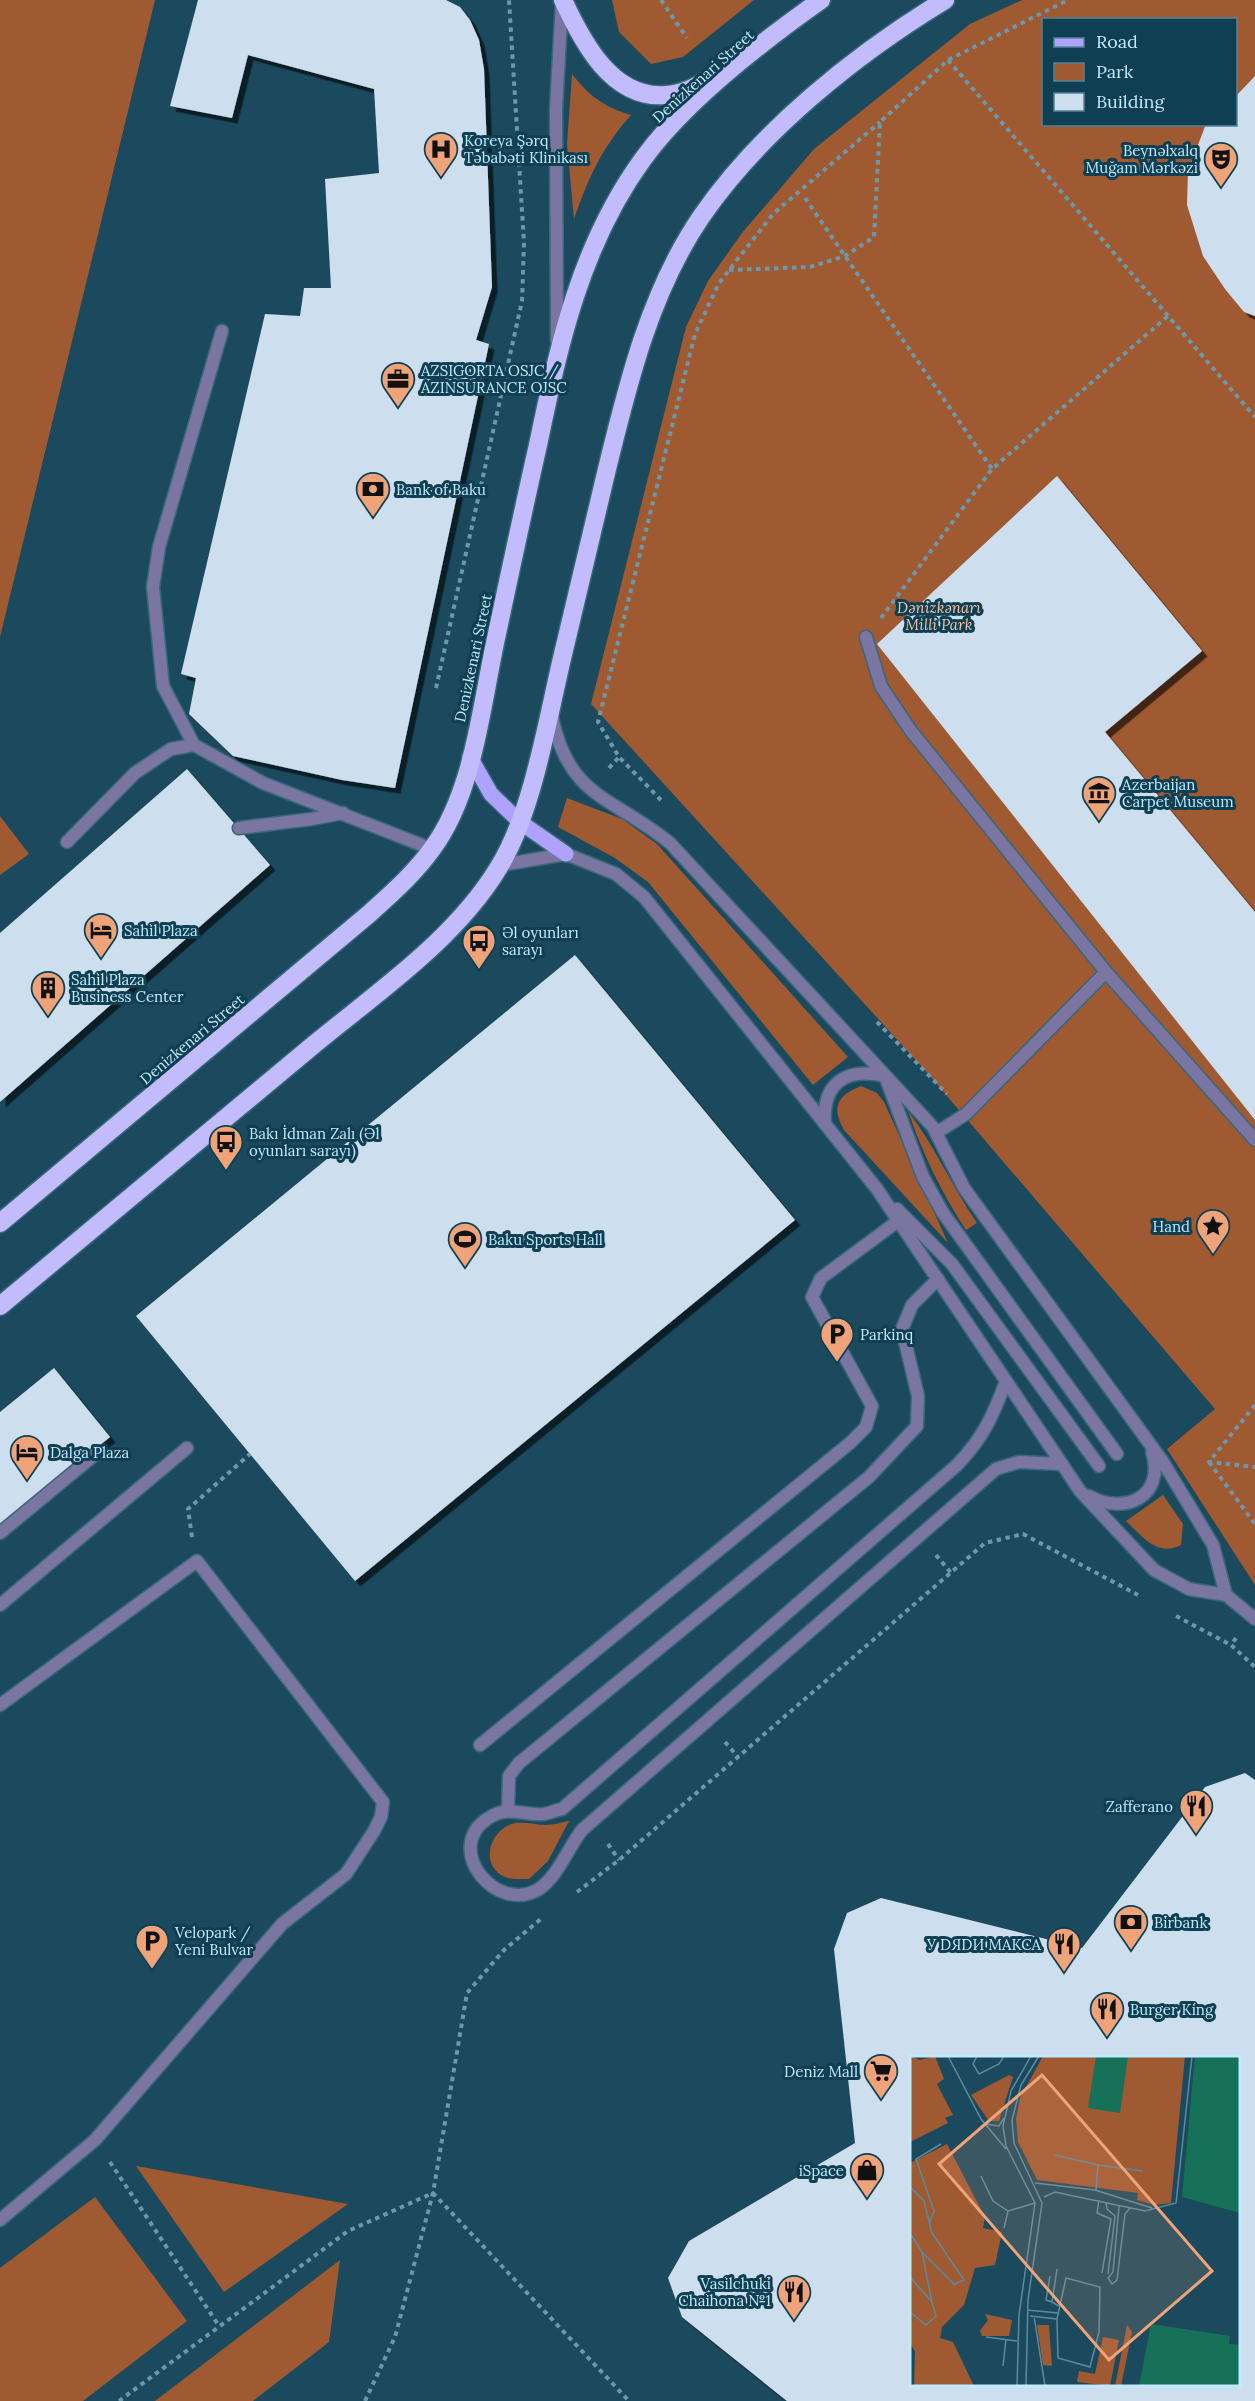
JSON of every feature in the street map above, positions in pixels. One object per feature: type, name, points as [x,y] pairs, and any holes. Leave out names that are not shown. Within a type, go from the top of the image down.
[{"type":"highway","points":[[563,0],[589,51],[626,85],[645,95],[666,96],[685,92],[735,67]]},
{"type":"highway","name":"Denizkenari Street","points":[[0,1223],[369,914],[403,883],[432,849],[460,794],[485,696],[557,354],[580,278],[602,226],[645,156],[681,116],[735,67],[821,0]]},
{"type":"highway","points":[[0,1306],[412,964],[483,891],[501,865],[520,822],[550,712],[630,374],[655,307],[679,255],[700,218],[779,128],[848,67],[945,0]]},
{"type":"main road","points":[[470,757],[491,794],[520,822],[566,854]]},
{"type":"street","points":[[557,354],[556,109],[563,0]]},
{"type":"street","points":[[222,331],[159,547],[153,587],[163,686],[194,745],[263,783],[432,849]]},
{"type":"street","points":[[866,637],[881,686],[911,731],[1106,972],[1255,1140]]},
{"type":"street","points":[[550,712],[556,738],[566,759],[591,792],[650,826],[670,843],[936,1133],[964,1188],[1149,1443],[1213,1545],[1226,1595]]},
{"type":"street","points":[[67,842],[135,773],[171,749],[194,745]]},
{"type":"street","points":[[239,828],[344,813]]},
{"type":"street","points":[[501,865],[566,854],[616,874],[644,897],[877,1189],[1080,1491],[1154,1570],[1189,1589],[1226,1595],[1255,1619]]},
{"type":"street","points":[[936,1133],[966,1114],[1106,972]]},
{"type":"street","points":[[825,1124],[824,1107],[837,1083],[852,1073],[866,1072],[885,1076]]},
{"type":"street","points":[[885,1076],[923,1177],[943,1213],[1117,1454]]},
{"type":"street","points":[[877,1189],[952,1264],[1099,1466]]},
{"type":"street","points":[[480,1745],[850,1443],[866,1427],[872,1406],[812,1297],[821,1278],[898,1221]]},
{"type":"street","points":[[508,1809],[509,1776],[519,1763],[869,1477],[917,1426],[918,1396],[902,1329],[912,1305],[938,1279]]},
{"type":"street","points":[[1006,1381],[991,1422],[979,1443],[957,1465],[562,1809],[544,1814],[508,1809],[485,1820],[474,1835],[471,1858],[480,1879],[498,1890],[522,1895],[538,1889],[550,1879],[582,1830],[996,1469],[1019,1462],[1062,1464]]},
{"type":"street","points":[[1080,1491],[1101,1502],[1122,1506],[1138,1498],[1150,1488],[1156,1466],[1149,1443]]},
{"type":"street","points":[[0,1605],[187,1448]]},
{"type":"street","points":[[0,1533],[98,1452]]},
{"type":"street","points":[[0,1705],[197,1561],[383,1802],[381,1817],[346,1874],[282,1924],[95,2140],[0,2220]]},
{"type":"path","points":[[436,688],[522,301],[524,243],[509,0]]},
{"type":"path","points":[[661,0],[687,38]]},
{"type":"path","points":[[669,808],[619,757],[598,722],[695,334],[719,283],[773,214],[948,60],[1068,0]]},
{"type":"path","points":[[948,60],[1255,417]]},
{"type":"path","points":[[729,270],[810,267],[846,256],[873,237],[880,122]]},
{"type":"path","points":[[805,198],[992,469]]},
{"type":"path","points":[[866,637],[992,469],[1168,316]]},
{"type":"path","points":[[876,1020],[966,1114]]},
{"type":"path","points":[[1209,1462],[1255,1405]]},
{"type":"path","points":[[197,1561],[188,1509],[250,1454]]},
{"type":"path","points":[[1209,1462],[1255,1467]]},
{"type":"path","points":[[1209,1462],[1255,1524]]},
{"type":"path","points":[[569,1898],[620,1860],[986,1543],[1023,1534],[1148,1601]]},
{"type":"path","points":[[1169,1612],[1231,1645]]},
{"type":"path","points":[[365,2401],[395,2337],[433,2193],[466,1993],[504,1950],[544,1917]]},
{"type":"path","points":[[95,2140],[219,2326]]},
{"type":"path","points":[[119,2401],[348,2231],[433,2193]]},
{"type":"path","points":[[433,2193],[628,2401]]},
{"type":"green space","points":[[0,0],[155,0],[0,637]]},
{"type":"green space","points":[[612,0],[754,0],[683,57],[651,64],[619,32]]},
{"type":"green space","name":"Dənizkənarı Milli Park","points":[[1022,0],[1255,0],[1255,1585],[1167,1449],[1215,1409],[923,1068],[591,704],[686,327],[708,281],[742,233],[814,149],[970,24]]},
{"type":"green space","points":[[572,74],[598,100],[631,115],[597,164],[574,219],[567,144]]},
{"type":"green space","points":[[567,798],[622,819],[657,844],[848,1057],[813,1085],[648,882],[615,858],[558,827]]},
{"type":"green space","points":[[0,816],[29,854],[0,875]]},
{"type":"green space","points":[[861,1086],[877,1093],[884,1102],[948,1243],[844,1130],[838,1115],[839,1103],[846,1094]]},
{"type":"green space","points":[[908,1111],[927,1138],[977,1223],[966,1230],[933,1172]]},
{"type":"green space","points":[[1163,1495],[1183,1524],[1181,1545],[1165,1549],[1151,1544],[1126,1521]]},
{"type":"green space","points":[[569,1821],[548,1861],[529,1879],[507,1878],[501,1875],[491,1863],[490,1848],[493,1841],[502,1829],[509,1825],[527,1823],[552,1825]]},
{"type":"green space","points":[[136,2166],[348,2204],[224,2292]]},
{"type":"green space","points":[[95,2197],[187,2321],[83,2401],[0,2401],[0,2268]]},
{"type":"green space","points":[[340,2260],[329,2342],[253,2401],[155,2401]]},
{"type":"building","points":[[198,0],[446,0],[460,7],[470,20],[479,40],[484,69],[492,287],[476,340],[489,344],[395,788],[342,780],[233,756],[189,714],[196,678],[181,674],[265,314],[300,316],[304,288],[331,288],[325,179],[379,173],[374,89],[248,55],[232,118],[170,106]]},
{"type":"building","name":"Beynəlxalq Muğam Mərkəzi","points":[[1255,76],[1255,316],[1244,312],[1203,256],[1187,205],[1188,171],[1205,126],[1237,126],[1237,95]]},
{"type":"building","name":"Azerbaijan Carpet Museum","points":[[1057,476],[1202,651],[1105,732],[1255,912],[1255,1120],[877,644]]},
{"type":"building","name":"Sahil Plaza Business Center","points":[[187,769],[270,865],[0,1102],[0,933]]},
{"type":"building","name":"Baku Sports Hall","points":[[575,955],[795,1220],[355,1581],[136,1316]]},
{"type":"building","name":"Dalga Plaza","points":[[54,1368],[110,1437],[0,1526],[0,1412]]},
{"type":"building","name":"Deniz Mall","points":[[1245,1773],[1255,1780],[1255,2401],[787,2401],[682,2317],[668,2278],[689,2241],[855,2143],[834,1949],[847,1913],[881,1898],[1082,1948],[1205,1787]]},
{"type":"place","name":"Koreya Şərq Təbabəti Klinikası","points":[[441,178]]},
{"type":"place","name":"Beynəlxalq Muğam Mərkəzi","points":[[1221,188]]},
{"type":"place","name":"AZSIGORTA OSJC / AZINSURANCE OJSC","points":[[398,408]]},
{"type":"place","name":"Bank of Baku","points":[[373,518]]},
{"type":"place","name":"Azerbaijan Carpet Museum","points":[[1099,822]]},
{"type":"place","name":"Sahil Plaza","points":[[101,959]]},
{"type":"place","name":"Əl oyunları sarayı","points":[[479,970]]},
{"type":"place","name":"Sahil Plaza Business Center","points":[[48,1017]]},
{"type":"place","name":"Bakı İdman Zalı (Əl oyunları sarayı)","points":[[226,1171]]},
{"type":"place","name":"Hand","points":[[1213,1255]]},
{"type":"place","name":"Baku Sports Hall","points":[[465,1268]]},
{"type":"place","name":"Parkinq","points":[[837,1363]]},
{"type":"place","name":"Dalga Plaza","points":[[27,1481]]},
{"type":"place","name":"Zafferano","points":[[1196,1835]]},
{"type":"place","name":"Birbank","points":[[1131,1951]]},
{"type":"place","name":"Velopark / Yeni Bulvar","points":[[152,1970]]},
{"type":"place","name":"У DЯDИ МАКСА","points":[[1064,1973]]},
{"type":"place","name":"Burger King","points":[[1107,2038]]},
{"type":"place","name":"Deniz Mall","points":[[881,2100]]},
{"type":"place","name":"iSpace","points":[[867,2199]]},
{"type":"place","name":"Vasilchuki Chaihona №1","points":[[794,2321]]}]
